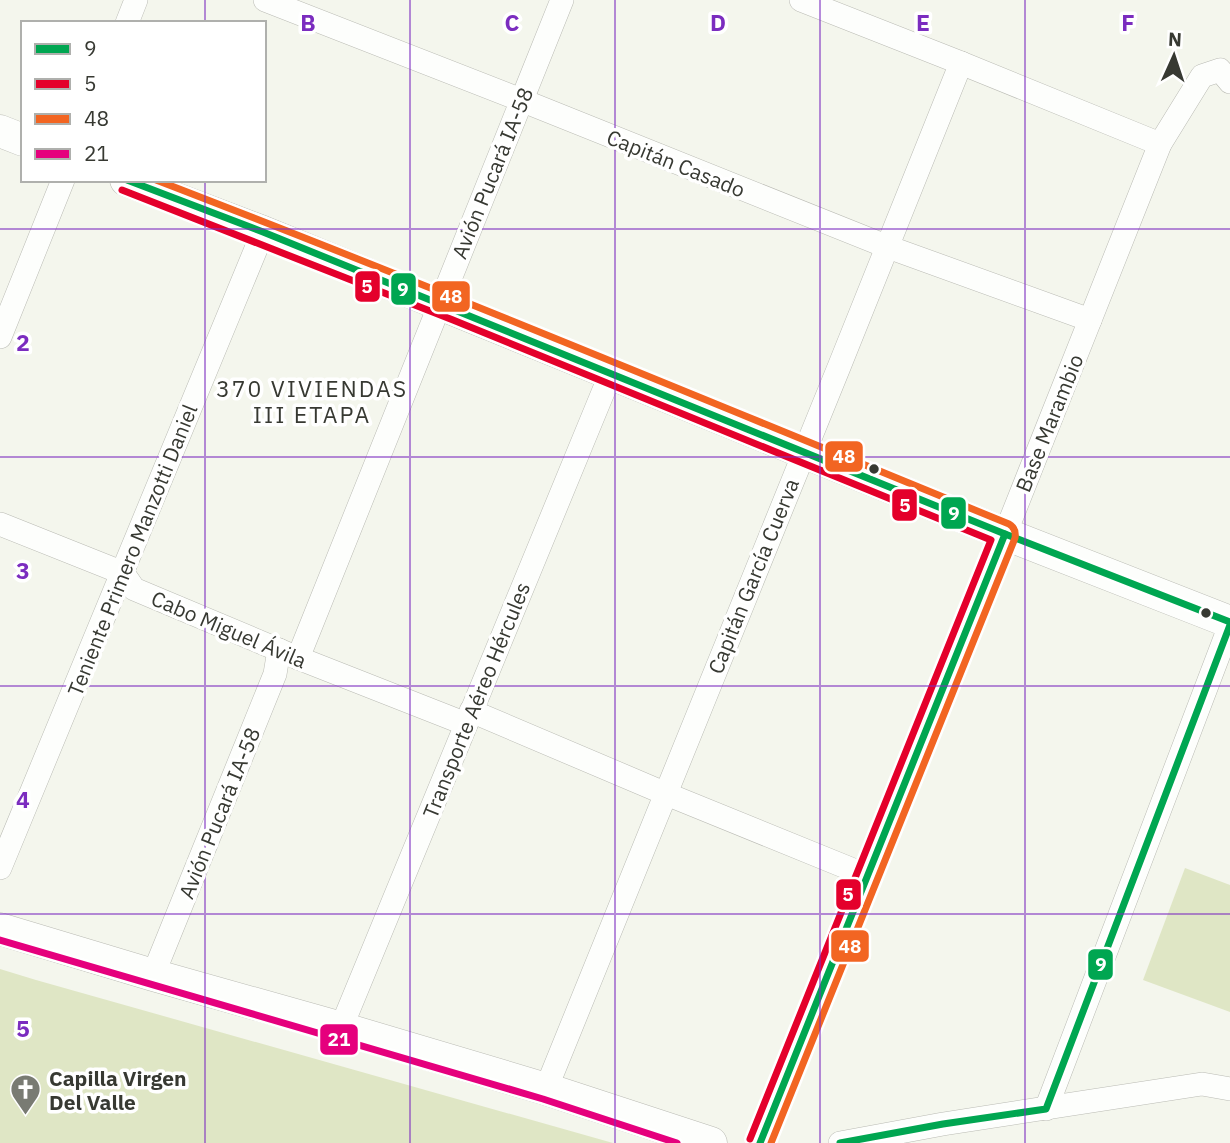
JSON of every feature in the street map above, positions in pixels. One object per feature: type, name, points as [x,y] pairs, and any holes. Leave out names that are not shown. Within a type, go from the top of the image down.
[{"type":"street","points":[[128,21],[136,0]]},
{"type":"street","name":"Capitán Casado","points":[[265,0],[888,247],[1090,320]]},
{"type":"street","name":"Avión Pucará IA-58","points":[[153,975],[275,674],[289,654],[440,303],[562,0]]},
{"type":"street","points":[[801,0],[1160,144]]},
{"type":"street","name":"Capitán García Cuerva","points":[[546,1089],[961,63]]},
{"type":"street","name":"Base Marambio","points":[[760,1143],[1160,144],[1202,76],[1225,76]]},
{"type":"street","points":[[0,131],[21,139]]},
{"type":"street","points":[[0,337],[62,182]]},
{"type":"street","points":[[131,182],[440,303],[1230,623],[1045,1109]]},
{"type":"street","name":"Teniente Primero Manzotti Daniel","points":[[0,868],[263,232]]},
{"type":"street","name":"Transporte Aéreo Hércules","points":[[341,1028],[611,373]]},
{"type":"street","name":"Cabo Miguel Ávila","points":[[0,524],[123,573],[134,589],[289,654],[468,718],[664,793],[868,876]]},
{"type":"street","points":[[0,929],[546,1089],[711,1143]]},
{"type":"street","points":[[840,1143],[943,1124],[1202,1084],[1230,1089]]},
{"type":"street","points":[[943,1124],[957,1143]]},
{"type":"green space","points":[[1185,868],[1230,885],[1230,1012],[1143,980]]},
{"type":"green space","points":[[0,969],[36,980],[613,1143],[0,1143]]},
{"type":"transit line","name":"9","points":[[132,182],[263,232],[1005,534],[1230,622]]},
{"type":"transit line","name":"48","points":[[161,182],[583,350],[1009,524],[1013,528],[1015,538],[771,1143]]},
{"type":"transit line","name":"5","points":[[122,190],[453,320],[991,540],[750,1139]]},
{"type":"transit line","name":"9","points":[[760,1143],[1005,534]]},
{"type":"transit line","name":"9","points":[[840,1143],[1046,1109],[1230,625]]},
{"type":"transit line","name":"21","points":[[0,940],[543,1099],[677,1143]]},
{"type":"place","name":"Capilla Virgen Del Valle","points":[[26,1117]]},
{"type":"district","name":"370 VIVIENDAS III ETAPA","points":[[312,401]]}]
